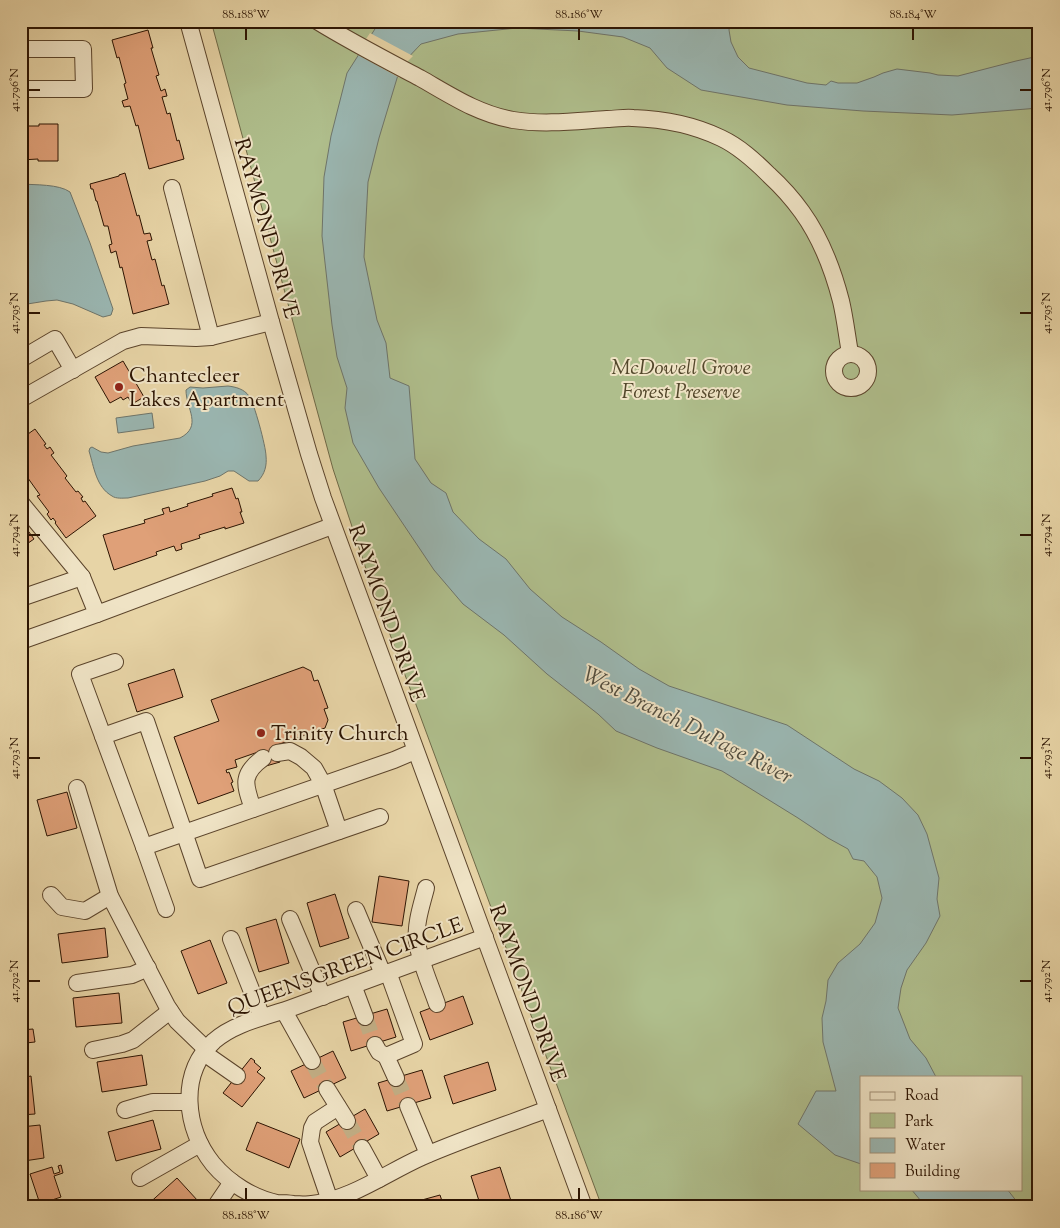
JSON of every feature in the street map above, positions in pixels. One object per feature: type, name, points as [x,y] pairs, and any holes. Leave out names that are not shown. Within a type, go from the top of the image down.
[{"type":"street","name":"RAYMOND DRIVE","points":[[188,21],[271,322],[332,526],[584,1207]]},
{"type":"street","points":[[309,21],[487,114],[513,120],[551,123],[632,118],[670,122],[706,131],[736,146],[760,166],[786,192],[814,231],[836,283],[844,315],[850,353]]},
{"type":"street","points":[[318,21],[339,35]]},
{"type":"street","points":[[21,49],[83,49],[84,89],[21,89]]},
{"type":"street","points":[[172,188],[211,337]]},
{"type":"street","points":[[21,399],[123,341],[141,336],[211,337],[271,322]]},
{"type":"street","points":[[21,358],[55,339],[73,370]]},
{"type":"street","points":[[21,503],[82,577],[97,614]]},
{"type":"street","points":[[21,641],[332,526]]},
{"type":"street","points":[[21,598],[82,577]]},
{"type":"street","points":[[115,662],[80,674],[166,909]]},
{"type":"street","points":[[103,736],[146,721],[200,879],[380,817]]},
{"type":"street","points":[[253,809],[245,786],[248,773],[254,765],[270,756],[290,751],[314,768],[323,784],[340,832]]},
{"type":"street","points":[[144,847],[396,760],[416,751]]},
{"type":"street","points":[[77,788],[110,896],[158,989],[177,1022],[205,1051],[237,1076]]},
{"type":"street","points":[[426,888],[418,920],[416,941],[438,1004]]},
{"type":"street","points":[[51,895],[62,907],[85,911],[110,896]]},
{"type":"street","points":[[356,910],[386,973],[414,1044],[381,1051],[396,1078]]},
{"type":"street","points":[[290,919],[323,996]]},
{"type":"street","name":"QUEENSGREEN CIRCLE","points":[[485,937],[239,1026],[222,1035],[205,1051],[197,1063],[192,1076],[189,1102],[191,1120],[197,1139],[214,1165],[232,1182],[276,1205],[310,1205],[337,1200],[428,1154],[548,1109]]},
{"type":"street","points":[[231,939],[262,1018]]},
{"type":"street","points":[[77,983],[132,975],[145,963]]},
{"type":"street","points":[[353,985],[365,1016]]},
{"type":"street","points":[[93,1050],[133,1040],[170,1010]]},
{"type":"street","points":[[284,1011],[312,1061]]},
{"type":"street","points":[[327,1088],[343,1114],[316,1122],[312,1128],[310,1142],[330,1201]]},
{"type":"street","points":[[125,1110],[153,1102],[189,1102]]},
{"type":"street","points":[[408,1106],[428,1154]]},
{"type":"street","points":[[140,1178],[200,1144]]},
{"type":"street","points":[[362,1148],[379,1179]]},
{"type":"street","points":[[215,1207],[232,1182]]},
{"type":"green space","name":"McDowell Grove Forest Preserve","points":[[211,21],[1039,21],[1039,1207],[602,1207],[368,575],[333,469]]},
{"type":"water","name":"West Branch DuPage River","points":[[380,21],[730,21],[731,42],[738,57],[749,68],[807,83],[826,85],[831,81],[857,83],[897,69],[958,76],[1039,56],[1039,108],[952,115],[787,105],[701,90],[667,68],[650,48],[623,37],[578,31],[517,28],[458,34],[421,44],[401,65],[368,182],[364,257],[377,320],[386,343],[390,378],[409,386],[415,459],[431,483],[446,493],[453,512],[479,539],[506,559],[530,589],[562,617],[639,669],[669,686],[787,725],[854,769],[879,781],[902,798],[918,815],[927,834],[939,878],[937,899],[940,916],[926,943],[907,970],[901,988],[898,1008],[910,1039],[926,1058],[935,1076],[860,1076],[860,1164],[835,1155],[798,1124],[816,1091],[836,1091],[823,1042],[822,1018],[828,980],[838,963],[860,944],[875,923],[882,898],[877,877],[864,861],[853,859],[848,849],[722,771],[616,731],[598,714],[547,674],[504,635],[463,604],[434,570],[379,488],[353,443],[345,408],[347,388],[337,357],[332,325],[322,236],[324,177],[331,136],[347,73]]},
{"type":"water","points":[[21,184],[53,186],[70,192],[113,309],[111,315],[103,317],[73,304],[57,300],[21,305]]},
{"type":"water","points":[[228,386],[240,389],[247,394],[257,415],[266,459],[264,472],[258,481],[249,481],[234,471],[228,471],[205,481],[128,498],[114,497],[102,487],[94,470],[89,451],[90,448],[108,453],[133,446],[180,438],[191,428],[192,423],[186,390],[190,387]]},
{"type":"water","points":[[152,413],[154,428],[118,433],[116,418]]},
{"type":"water","points":[[912,1190],[1008,1190],[1021,1207],[926,1207]]},
{"type":"pier","points":[[370,33],[413,56],[403,66],[400,78],[356,54]]},
{"type":"building","points":[[148,30],[159,75],[156,76],[161,91],[165,89],[167,96],[162,97],[167,114],[170,113],[184,159],[149,169],[138,125],[136,126],[130,106],[124,107],[122,101],[128,99],[124,84],[126,83],[112,40]]},
{"type":"building","points":[[39,124],[58,124],[58,161],[21,160],[21,126],[39,126]]},
{"type":"building","points":[[125,173],[144,234],[150,233],[152,240],[147,241],[152,260],[155,259],[169,304],[133,314],[122,267],[120,268],[116,251],[111,253],[109,245],[112,244],[108,226],[104,226],[90,184]]},
{"type":"building","name":"Chantecleer Lakes Apartment","points":[[123,361],[144,397],[132,404],[128,397],[123,400],[121,397],[110,403],[95,377]]},
{"type":"building","points":[[35,429],[46,444],[44,445],[47,449],[50,447],[54,453],[51,455],[67,476],[65,478],[76,492],[78,491],[83,497],[81,498],[83,502],[85,501],[96,516],[66,538],[53,518],[51,520],[47,514],[49,512],[37,496],[40,495],[25,474],[21,476],[21,439]]},
{"type":"building","points":[[232,488],[236,499],[238,498],[244,523],[199,535],[200,538],[181,544],[182,549],[176,551],[174,546],[156,552],[157,555],[114,570],[103,535],[145,523],[144,520],[164,514],[162,509],[169,507],[170,512],[188,506],[187,504],[213,496],[212,494]]},
{"type":"building","points":[[21,521],[34,539],[21,548]]},
{"type":"building","points":[[303,667],[311,671],[314,681],[318,680],[328,708],[324,709],[328,720],[325,728],[274,746],[280,762],[266,766],[261,751],[235,760],[237,767],[226,770],[227,773],[229,772],[233,782],[231,783],[234,791],[198,804],[174,737],[219,721],[211,700]]},
{"type":"building","points":[[174,669],[183,697],[137,712],[128,684]]},
{"type":"building","points":[[67,792],[77,828],[47,836],[37,800]]},
{"type":"building","points":[[379,876],[409,881],[402,926],[372,922]]},
{"type":"building","points":[[335,894],[349,938],[320,947],[307,903]]},
{"type":"building","points":[[276,919],[289,963],[259,972],[246,928]]},
{"type":"building","points":[[105,928],[108,957],[62,963],[58,934]]},
{"type":"building","points":[[210,940],[227,983],[198,994],[181,951]]},
{"type":"building","points":[[119,993],[122,1023],[76,1027],[73,998]]},
{"type":"building","points":[[463,996],[473,1024],[430,1040],[420,1012]]},
{"type":"building","points":[[387,1009],[396,1037],[351,1051],[343,1022]]},
{"type":"building","points":[[33,1029],[35,1042],[26,1043],[28,1067],[21,1068],[21,1030]]},
{"type":"building","points":[[333,1051],[346,1078],[304,1098],[291,1071]]},
{"type":"building","points":[[142,1055],[147,1085],[102,1092],[97,1062]]},
{"type":"building","points":[[251,1058],[261,1068],[257,1072],[265,1078],[242,1107],[223,1093]]},
{"type":"building","points":[[488,1062],[496,1090],[453,1104],[444,1076]]},
{"type":"building","points":[[422,1070],[431,1098],[387,1111],[378,1083]]},
{"type":"building","points":[[31,1076],[35,1114],[21,1115],[21,1078]]},
{"type":"building","points":[[365,1109],[379,1134],[340,1157],[326,1132]]},
{"type":"building","points":[[153,1120],[161,1149],[116,1161],[108,1132]]},
{"type":"building","points":[[257,1122],[300,1139],[289,1168],[246,1150]]},
{"type":"building","points":[[40,1125],[44,1158],[24,1161],[21,1127]]},
{"type":"building","points":[[61,1165],[63,1173],[54,1176],[61,1197],[40,1204],[30,1174],[52,1167],[54,1174],[60,1172],[58,1166]]},
{"type":"building","points":[[500,1167],[513,1207],[481,1207],[471,1176]]},
{"type":"building","points":[[177,1178],[198,1201],[191,1207],[145,1207]]},
{"type":"building","points":[[440,1195],[444,1207],[412,1207],[411,1203]]},
{"type":"tunnel","points":[[365,1017],[375,1045]]},
{"type":"tunnel","points":[[312,1061],[327,1089]]},
{"type":"tunnel","points":[[396,1078],[408,1106]]},
{"type":"tunnel","points":[[347,1121],[362,1148]]},
{"type":"place","name":"Chantecleer Lakes Apartment","points":[[119,387]]},
{"type":"place","name":"Trinity Church","points":[[261,733]]}]
